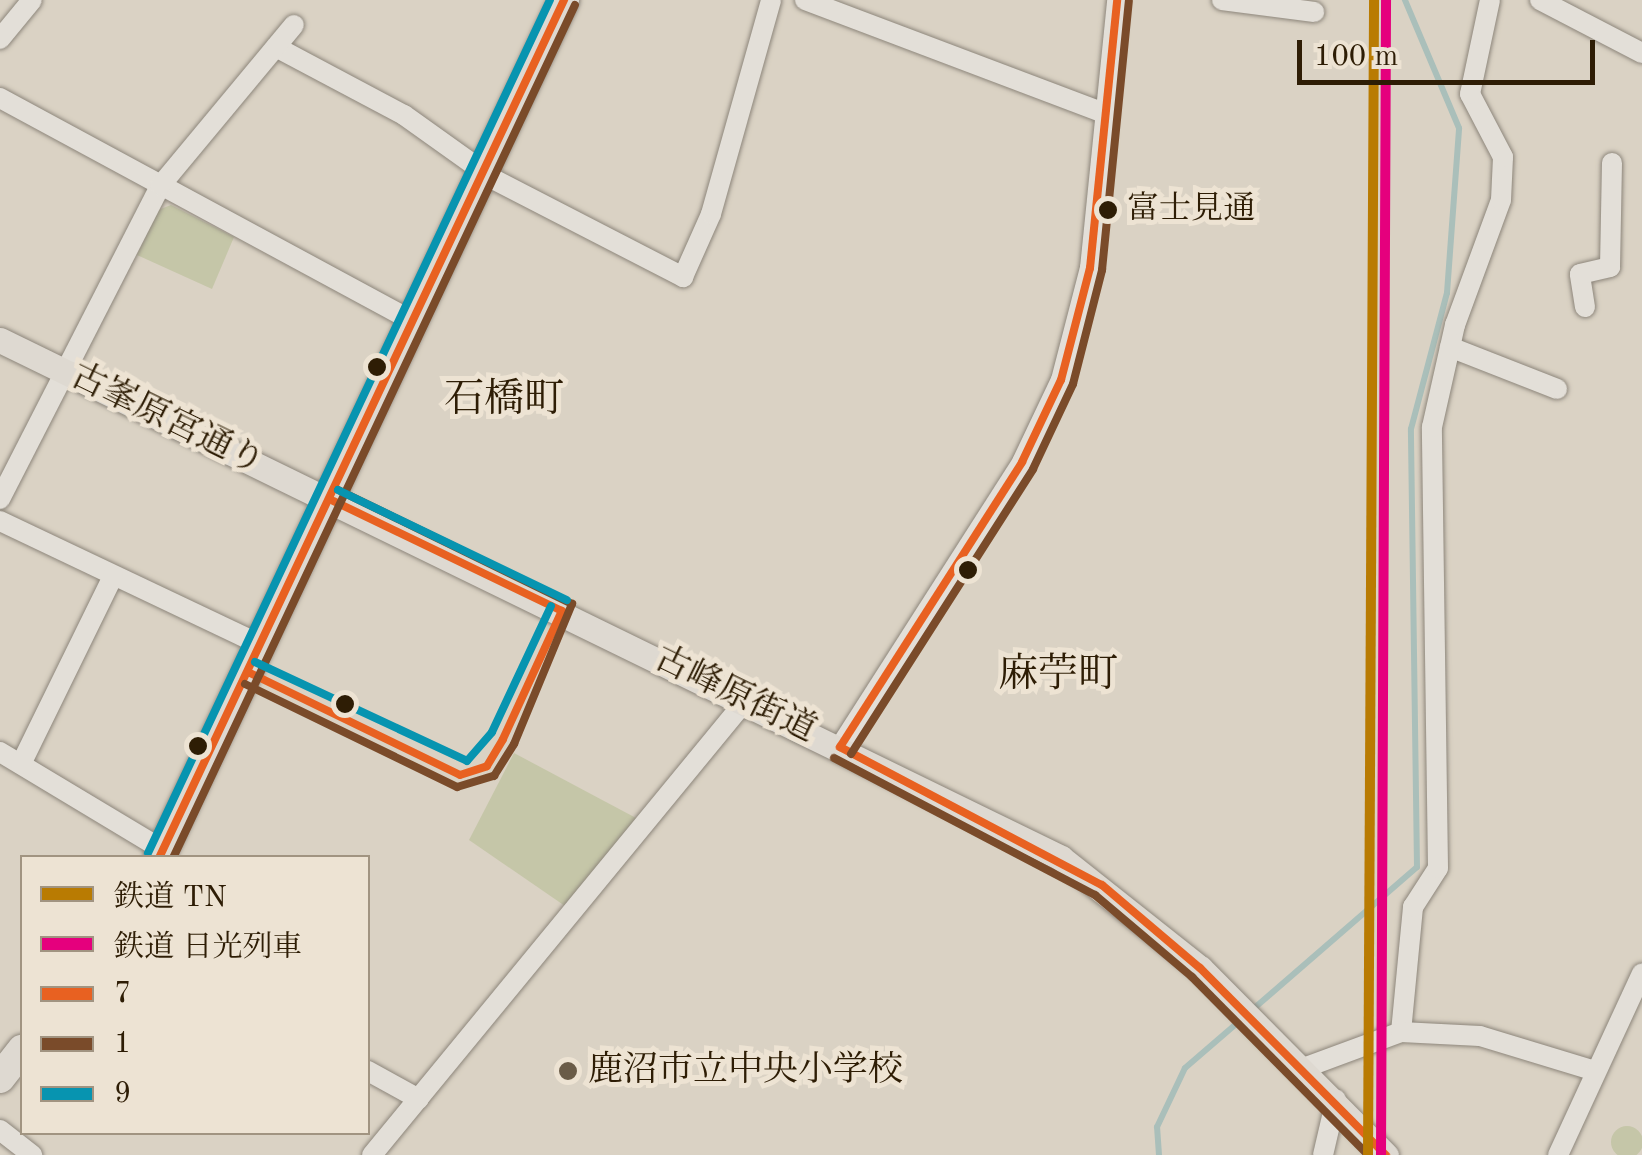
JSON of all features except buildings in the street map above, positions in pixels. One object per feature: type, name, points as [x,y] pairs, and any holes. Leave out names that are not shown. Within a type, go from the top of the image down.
[{"type":"highway","points":[[161,854],[333,501],[481,169],[564,0]]},
{"type":"highway","points":[[0,1078],[20,1053]]},
{"type":"main road","name":"古峯原宮通り","points":[[0,340],[333,501]]},
{"type":"main road","name":"古峰原街道","points":[[333,501],[840,746],[1102,885],[1336,1099],[1386,1155]]},
{"type":"street","points":[[0,38],[32,0]]},
{"type":"street","points":[[276,46],[404,115],[481,169],[683,277],[711,214],[772,0]]},
{"type":"street","points":[[805,0],[849,8],[1106,114]]},
{"type":"street","points":[[840,746],[1049,410],[1085,298],[1117,0]]},
{"type":"street","points":[[1222,0],[1314,12]]},
{"type":"street","points":[[1401,1032],[1413,908],[1438,868],[1432,426],[1450,347],[1501,200],[1503,157],[1470,94],[1490,0]]},
{"type":"street","points":[[1540,0],[1642,53]]},
{"type":"street","points":[[0,499],[160,185],[294,25]]},
{"type":"street","points":[[0,98],[413,321]]},
{"type":"street","points":[[1585,308],[1580,274],[1610,267],[1612,163]]},
{"type":"street","points":[[1450,347],[1557,388]]},
{"type":"street","points":[[0,522],[263,646]]},
{"type":"street","points":[[21,764],[113,576]]},
{"type":"street","points":[[372,1155],[746,700]]},
{"type":"street","points":[[0,752],[161,854]]},
{"type":"street","points":[[1558,1155],[1592,1070],[1642,973]]},
{"type":"street","points":[[1300,1069],[1401,1032],[1480,1036],[1592,1070]]},
{"type":"street","points":[[370,1071],[419,1099]]},
{"type":"street","points":[[1323,1155],[1336,1099]]},
{"type":"street","points":[[0,1130],[32,1155]]},
{"type":"green space","points":[[171,205],[234,237],[212,289],[137,255],[158,210]]},
{"type":"green space","points":[[514,753],[636,818],[565,906],[469,840]]},
{"type":"green space","points":[[1621,1127],[1633,1127],[1642,1136],[1642,1148],[1634,1156],[1620,1156],[1612,1148],[1612,1136]]},
{"type":"waterway","points":[[1252,1010],[1417,867],[1411,429],[1447,293],[1459,128],[1405,0]]},
{"type":"waterway","points":[[1159,1155],[1157,1127],[1185,1068],[1242,1019]]},
{"type":"rail line","name":"TN","points":[[1368,1155],[1374,0]]},
{"type":"rail line","name":"日光列車","points":[[1381,1155],[1386,0]]},
{"type":"transit line","name":"9","points":[[148,853],[550,0]]},
{"type":"transit line","name":"7","points":[[160,855],[564,0]]},
{"type":"transit line","name":"7","points":[[840,747],[1022,462],[1061,380],[1090,268],[1117,0]]},
{"type":"transit line","name":"1","points":[[851,754],[1033,469],[1073,384],[1102,270],[1129,1]]},
{"type":"transit line","name":"1","points":[[174,855],[575,5]]},
{"type":"transit line","name":"1","points":[[245,684],[457,787],[494,776],[514,744],[572,604],[338,490]]},
{"type":"transit line","name":"9","points":[[338,490],[567,600]]},
{"type":"transit line","name":"7","points":[[250,673],[460,775],[487,766],[503,739],[562,611],[333,501]]},
{"type":"transit line","name":"9","points":[[255,662],[467,761],[492,732],[551,606]]},
{"type":"transit line","name":"7","points":[[840,747],[1102,885],[1200,968],[1386,1155]]},
{"type":"transit line","name":"1","points":[[834,758],[1095,895],[1192,977],[1368,1155]]},
{"type":"place","name":"富士見通","points":[[1108,210]]},
{"type":"place","name":"鹿沼市立中央小学校","points":[[568,1071]]},
{"type":"district","name":"石橋町","points":[[504,401]]},
{"type":"district","name":"麻苧町","points":[[1058,676]]}]
